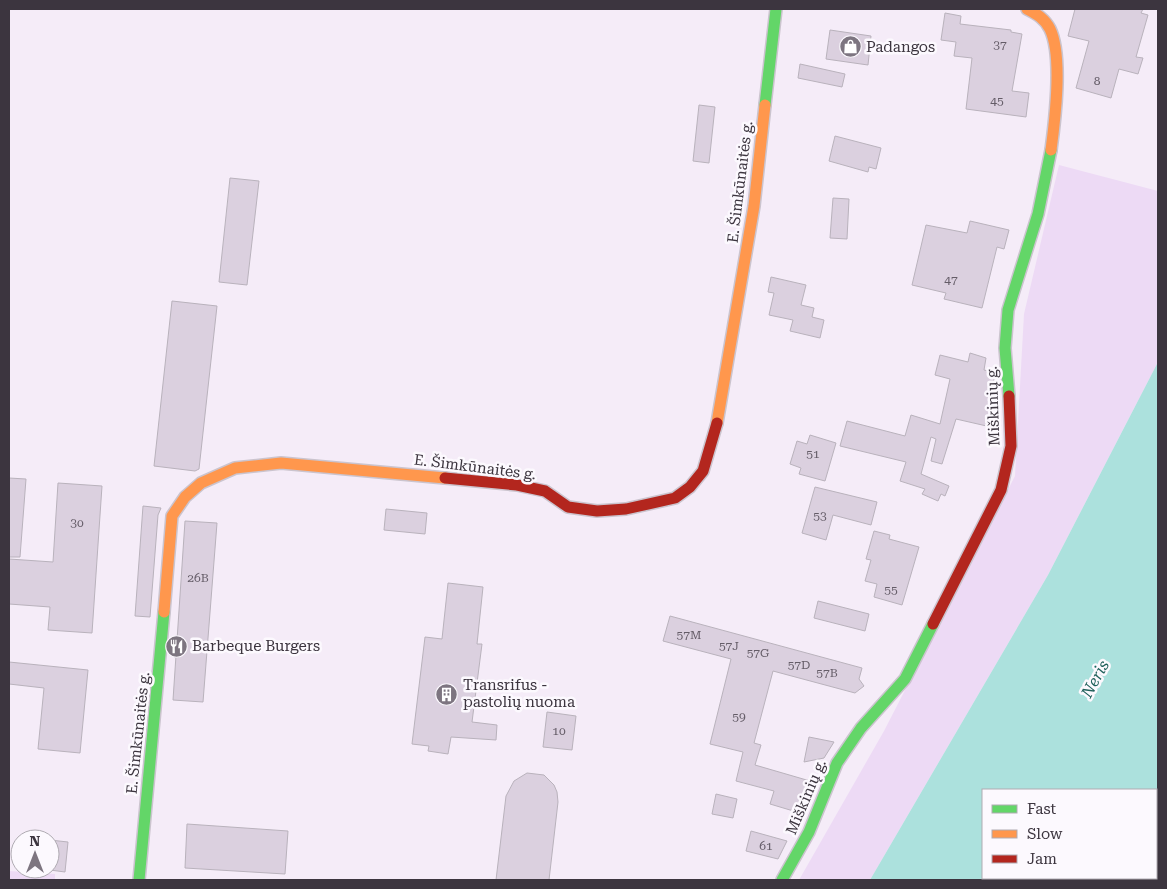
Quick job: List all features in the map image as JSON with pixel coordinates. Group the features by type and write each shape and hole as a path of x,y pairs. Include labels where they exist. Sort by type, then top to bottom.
{"street":[{"name":"E. Šimkūnaitės g.","path":"139,880 172,516 185,497 201,483 235,468 281,463 517,485 545,491 568,507 597,511 626,509 675,498 690,487 703,471 710,453 720,411 754,206 776,9"},
{"name":"Miškinių g.","path":"782,880 809,832 837,763 861,728 905,679 1001,490 1008,464 1012,433 1006,322 1011,296 1033,232 1051,153 1056,105 1056,48 1050,27 1036,12 1027,9"}],"shaded area":[{"path":"1059,165 1158,191 1158,362 1048,575 870,880 799,880 884,731 1015,476 1024,314"},
{"path":"1158,814 1158,880 1124,880 1157,879"},
{"path":"9,871 10,879 55,879 55,880 9,880"}],"water":[{"name":"Neris","path":"1158,362 1157,816 1157,789 982,789 982,879 1124,880 870,880 1048,575"}],"building":[{"path":"1075,9 1143,9 1141,13 1148,15 1136,57 1143,58 1138,74 1119,69 1111,98 1076,88 1089,41 1068,36"},
{"path":"945,13 961,16 960,24 1011,30 1011,32 1022,34 1012,91 1029,93 1026,117 966,109 972,58 954,56 956,42 941,40"},
{"path":"830,30 871,36 868,65 826,59"},
{"path":"800,64 845,74 842,87 798,78"},
{"path":"699,105 715,107 709,163 693,161"},
{"path":"835,136 881,148 876,169 869,167 868,172 829,161"},
{"path":"230,178 259,181 247,285 219,282"},
{"path":"833,198 849,199 847,239 830,238"},
{"path":"970,221 1009,230 1004,249 997,247 982,308 944,299 946,293 912,285 926,225 967,233"},
{"path":"771,277 806,285 801,305 814,308 812,317 824,320 820,338 790,331 793,320 769,315 774,293 768,292"},
{"path":"172,301 217,306 199,469 195,471 154,466"},
{"path":"970,353 986,358 984,370 993,372 994,381 988,406 996,408 991,427 956,419 942,464 931,461 936,439 931,437 921,474 949,486 945,496 941,494 938,501 922,494 925,489 900,481 906,462 840,446 847,421 905,436 911,415 940,424 950,379 935,375 940,355 968,362"},
{"path":"810,435 836,443 825,481 799,474 801,468 790,464 797,441 807,444"},
{"path":"9,478 26,479 20,557 9,557"},
{"path":"58,483 102,486 92,633 48,630 50,607 9,604 9,559 53,562"},
{"path":"815,487 877,502 871,525 833,515 826,540 802,533"},
{"path":"143,506 161,508 158,515 150,617 135,616"},
{"path":"386,509 427,513 425,534 384,530"},
{"path":"185,521 217,523 203,702 173,700"},
{"path":"874,531 890,535 889,539 919,547 902,605 874,597 877,584 865,581 871,560 866,559"},
{"name":"Transrifus - pastolių nuoma","path":"448,583 483,587 477,644 482,644 472,722 497,725 496,740 451,737 448,754 428,751 429,746 412,744 425,637 442,639"},
{"path":"818,601 869,614 865,631 814,618"},
{"path":"670,616 862,668 859,679 864,686 855,693 773,671 754,743 761,745 755,765 810,781 800,813 770,804 774,791 736,781 743,752 710,744 731,659 663,641"},
{"path":"9,662 88,670 80,753 38,749 44,688 9,684"},
{"path":"547,712 576,716 572,750 543,747"},
{"path":"809,737 834,742 824,758 804,762"},
{"path":"527,773 544,775 554,785 557,792 558,802 549,880 496,880 506,796 514,781"},
{"path":"716,794 737,799 733,818 712,814"},
{"path":"187,824 288,831 285,874 185,868"},
{"path":"751,831 787,841 778,859 746,851"},
{"path":"60,841 68,842 65,872 60,871"}],"traffic: fast":[{"path":"765,105 776,9"},
{"path":"1009,396 1005,348 1008,310 1038,214 1051,150"},
{"path":"139,880 164,612"},
{"path":"782,880 809,832 837,763 861,728 905,679 933,624"}],"traffic: slow":[{"path":"1027,9 1046,22 1054,41 1057,88 1051,150"},
{"path":"717,423 754,206 765,105"},
{"path":"164,612 172,516 185,497 201,483 235,468 281,463 445,478"}],"traffic: jam":[{"path":"933,624 1001,490 1011,446 1009,396"},
{"path":"445,478 517,485 545,491 568,507 597,511 626,509 675,498 690,487 703,471 717,423"}],"place":[{"name":"Padangos","path":"850,47"},
{"name":"Barbeque Burgers","path":"176,646"},
{"name":"Transrifus - pastolių nuoma","path":"447,694"}]}
